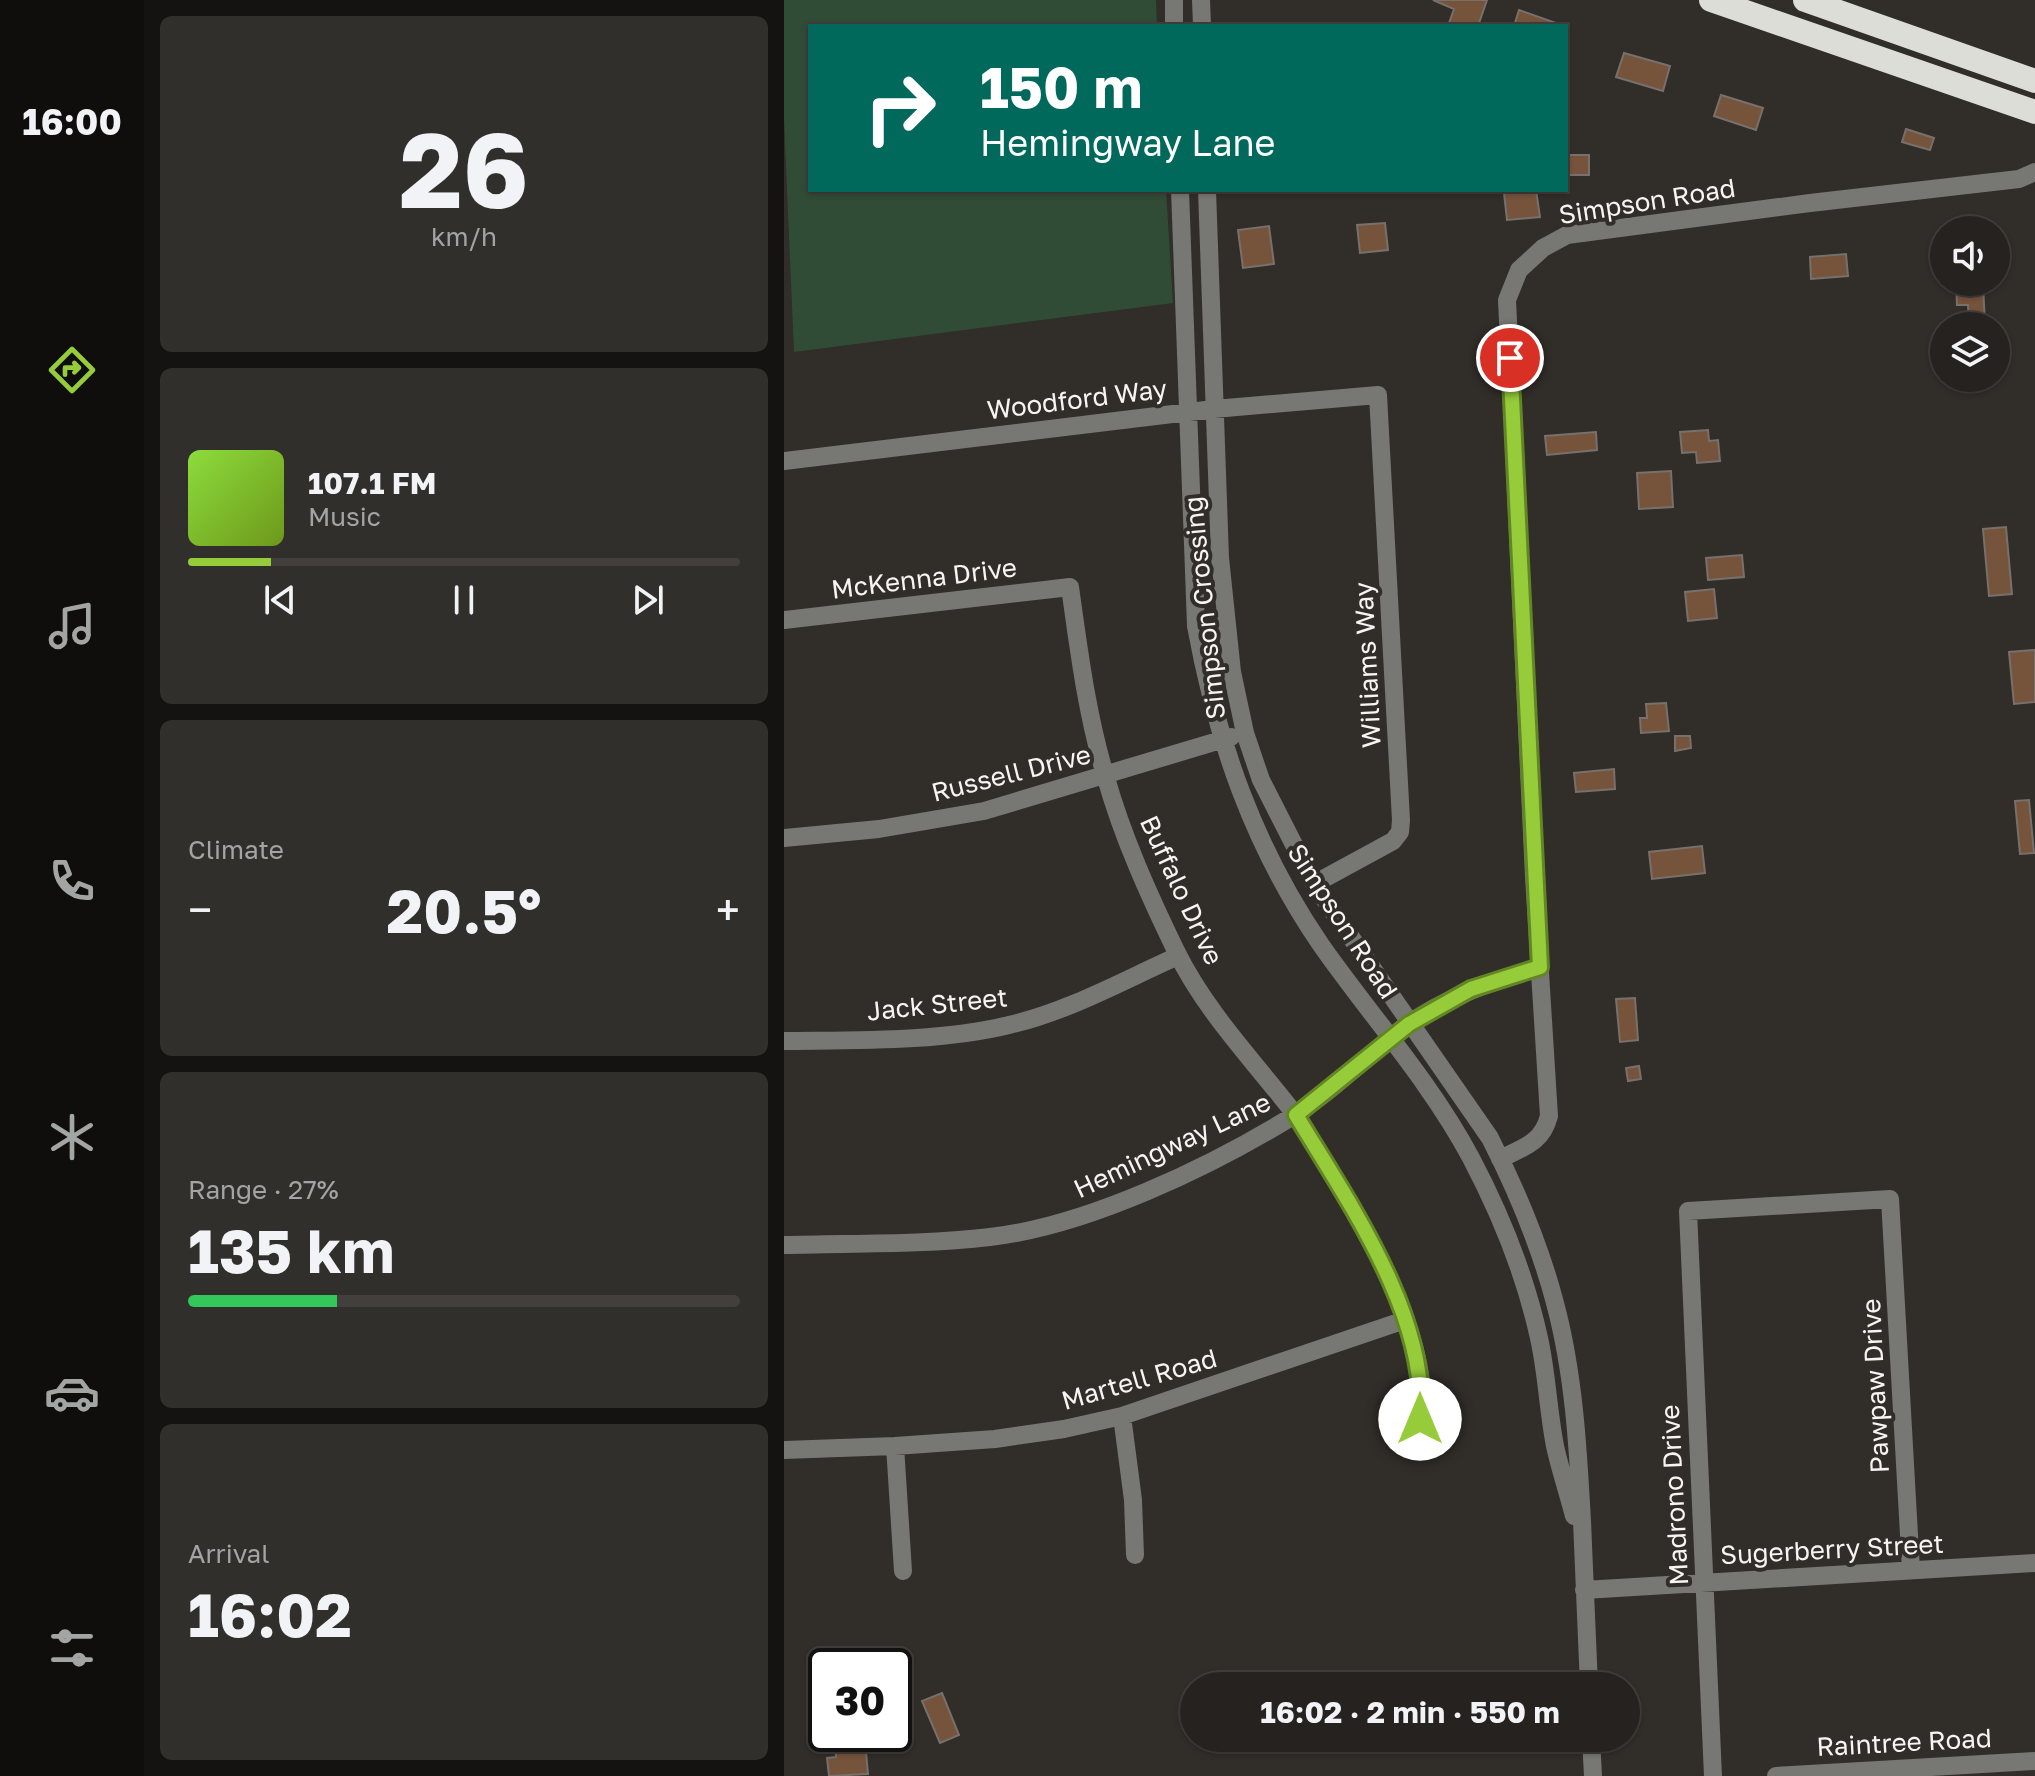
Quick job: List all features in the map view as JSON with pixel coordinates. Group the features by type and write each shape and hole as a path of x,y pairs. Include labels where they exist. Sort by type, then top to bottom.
{"highway":[{"path":"1711,0 2035,112"},
{"path":"1805,0 2035,81"}],"street":[{"path":"1174,0 1174,24"},
{"path":"1201,0 1202,24"},
{"name":"Simpson Road","path":"1500,1159 1538,1140 1549,1116 1507,300 1519,270 1543,248 1567,235 2019,179 2035,172"},
{"name":"Simpson Road","path":"1180,192 1196,626 1221,740 1256,828 1288,893 1319,942 1433,1098 1469,1155 1515,1254 1539,1336 1555,1445 1583,1550"},
{"name":"Simpson Crossing","path":"1207,192 1220,558 1232,672 1245,733 1261,780 1314,884 1409,1024"},
{"name":"Woodford Way","path":"784,461 1187,412 1378,395"},
{"name":"Williams Way","path":"1314,884 1393,841 1400,832 1378,395"},
{"name":"McKenna Drive","path":"784,620 1070,587"},
{"name":"Buffalo Drive","path":"1070,587 1084,682 1105,777 1138,871 1178,956 1233,1042 1296,1115 1378,1257 1412,1335 1422,1392 1420,1419 1409,1444"},
{"name":"Russell Drive","path":"784,838 879,829 984,811 1245,733"},
{"name":"Jack Street","path":"784,1041 954,1034 1010,1025 1065,1006 1178,956"},
{"name":"Hemingway Lane","path":"784,1245 991,1237 1066,1223 1221,1156 1296,1115 1409,1024 1471,989 1540,967"},
{"name":"Simpson Road","path":"1409,1024 1490,1138 1541,1257 1556,1305 1571,1378 1578,1443 1588,1672"},
{"name":"Madrono Drive","path":"1713,1776 1688,1211 1890,1199"},
{"name":"Pawpaw Drive","path":"1890,1199 1911,1570"},
{"name":"Martell Road","path":"784,1450 995,1439 1064,1429 1122,1416 1405,1320"},
{"path":"1122,1416 1133,1500 1135,1555"},
{"path":"895,1446 903,1571"},
{"name":"Sugerberry Street","path":"1584,1590 2035,1563"},
{"path":"1592,1752 1593,1776"},
{"name":"Raintree Road","path":"1776,1776 1991,1770 2035,1761"}],"green space":[{"path":"784,0 1156,0 1157,24 808,24 808,192 1166,192 1173,303 794,352 784,118"}],"building":[{"path":"1433,0 1487,0 1479,24 1449,24 1454,9"},
{"path":"1519,10 1559,24 1515,24"},
{"path":"1624,53 1670,66 1663,91 1616,77"},
{"path":"1721,95 1763,108 1756,130 1714,116"},
{"path":"1906,129 1934,138 1930,150 1902,142"},
{"path":"1568,155 1589,155 1589,175 1568,175"},
{"path":"1536,192 1540,217 1507,220 1504,193"},
{"path":"1385,223 1388,250 1360,253 1357,225"},
{"path":"1269,226 1274,264 1243,268 1238,230"},
{"path":"1846,254 1848,276 1811,279 1810,257"},
{"path":"1957,296 1984,296 1984,312 1968,312 1968,305 1957,305"},
{"path":"1708,430 1709,441 1718,440 1720,461 1697,463 1696,452 1682,453 1680,432"},
{"path":"1596,432 1597,450 1547,455 1545,436"},
{"path":"1671,471 1673,507 1639,509 1637,473"},
{"path":"2006,527 2012,594 1989,596 1983,529"},
{"path":"1742,555 1744,577 1708,580 1706,558"},
{"path":"1714,589 1717,618 1688,621 1685,592"},
{"path":"2035,650 2035,702 2014,704 2009,652"},
{"path":"1666,703 1669,731 1641,733 1640,718 1647,718 1646,704"},
{"path":"1675,736 1690,736 1691,748 1675,751"},
{"path":"1614,769 1615,789 1576,792 1574,773"},
{"path":"2029,800 2034,853 2020,854 2015,801"},
{"path":"1702,846 1705,873 1652,879 1649,852"},
{"path":"1635,998 1638,1040 1620,1042 1616,999"},
{"path":"1639,1066 1641,1079 1628,1081 1626,1068"},
{"path":"942,1693 959,1735 940,1743 922,1701"},
{"path":"836,1752 866,1752 868,1774 829,1776 827,1758 836,1757"}],"route":[{"path":"1420,1419 1422,1392 1412,1335 1378,1257 1296,1115 1409,1024 1471,989 1540,967 1510,358"}]}
